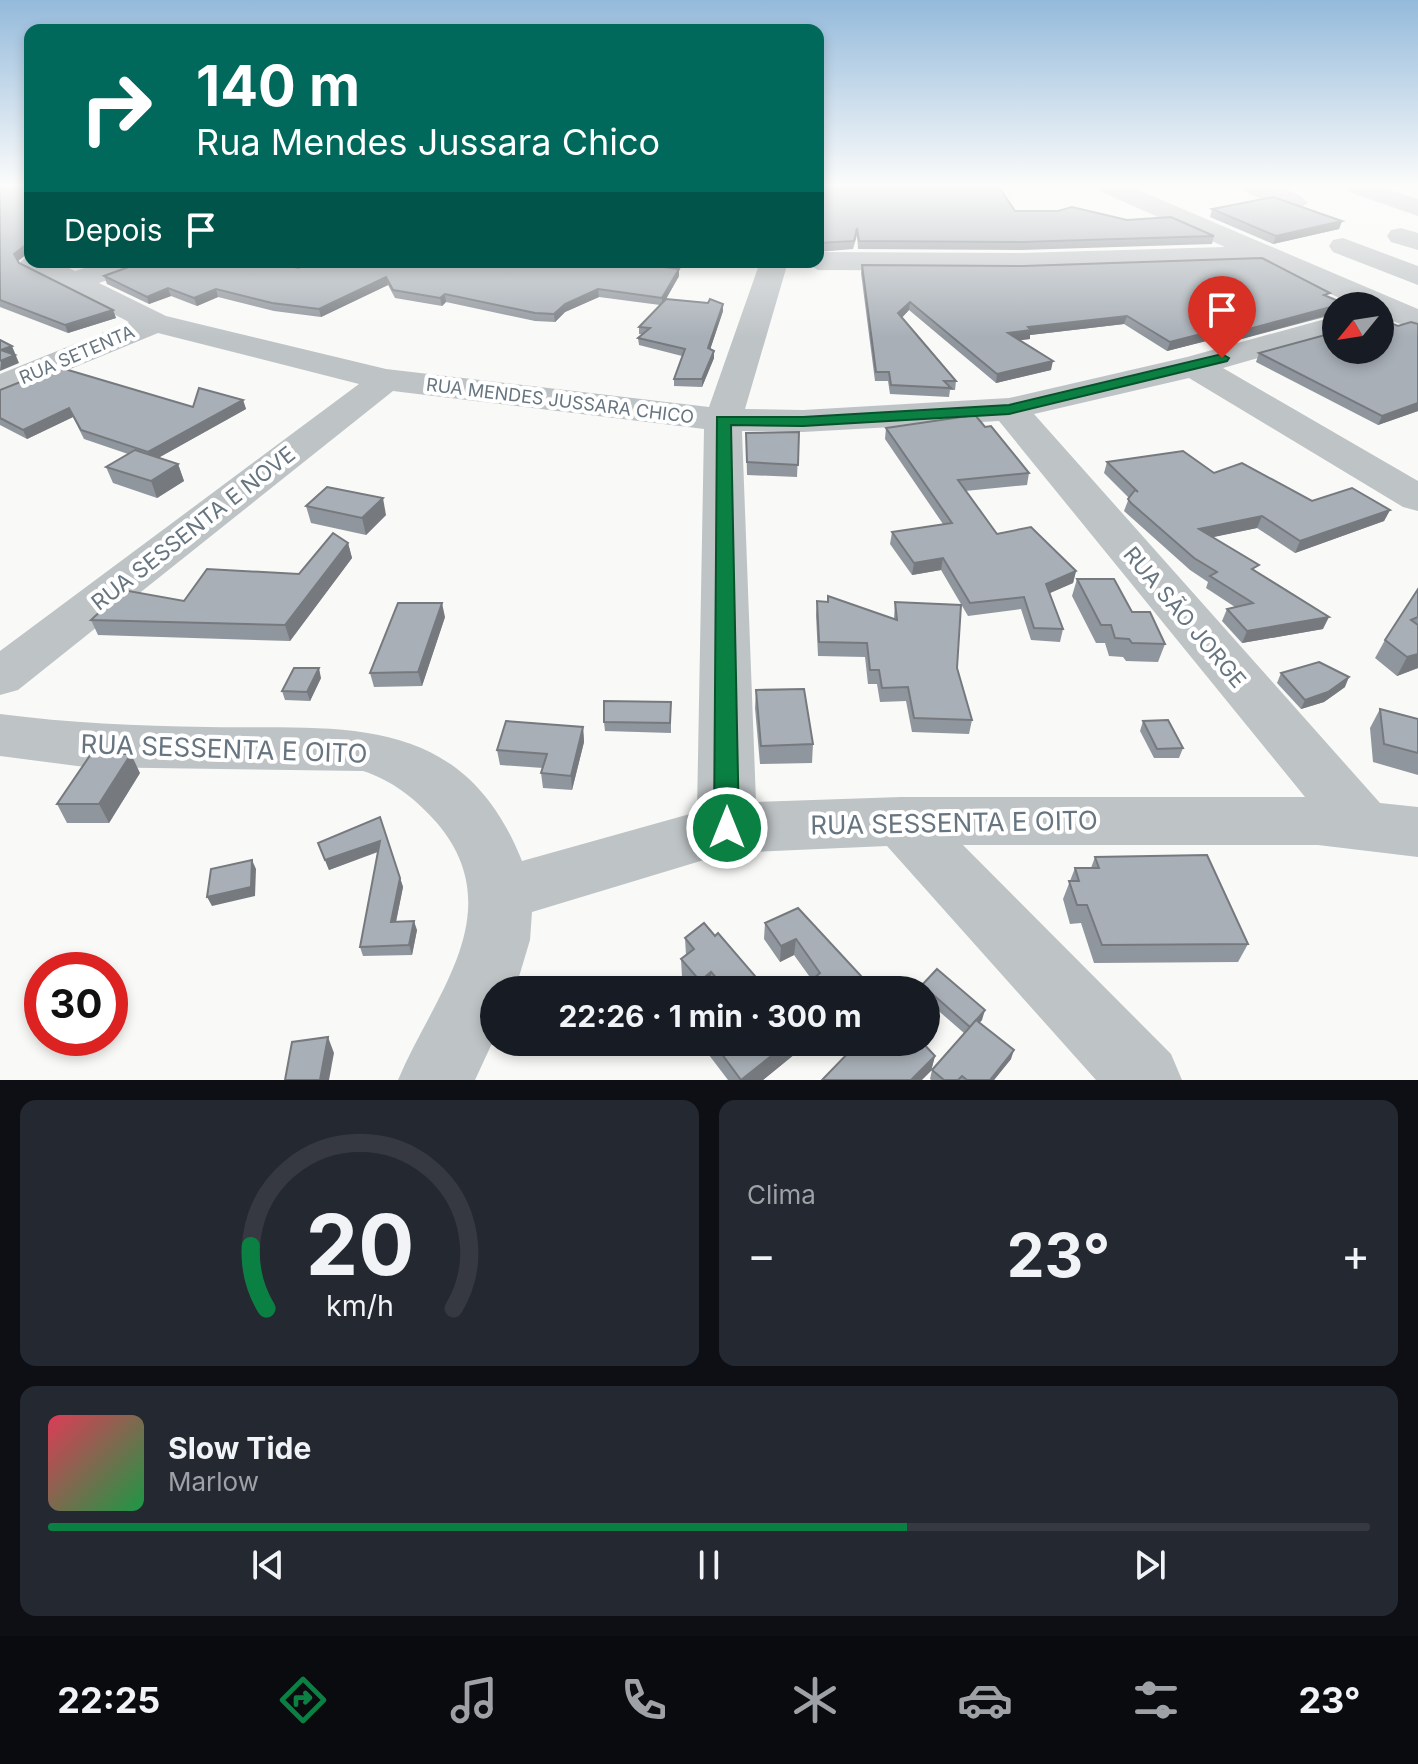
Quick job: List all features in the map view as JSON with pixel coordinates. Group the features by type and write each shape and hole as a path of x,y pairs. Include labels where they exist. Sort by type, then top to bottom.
{"street":[{"path":"1226,237 1402,312"},
{"path":"1343,246 1418,276"},
{"path":"824,261 1021,262 1264,254"},
{"name":"RUA MENDES JUSSARA CHICO","path":"45,268 155,323 386,380 723,420 803,421 1009,409 1194,366 1322,330"},
{"path":"75,281 115,268"},
{"path":"727,828 723,420 772,268"},
{"name":"RUA SETENTA","path":"0,387 155,323"},
{"path":"1194,366 1418,498"},
{"name":"RUA SESSENTA E NOVE","path":"0,677 386,380"},
{"name":"RUA SÃO JORGE","path":"1009,409 1390,828"},
{"name":"RUA SESSENTA E OITO","path":"0,735 85,746 363,750 388,755 436,784 458,805 479,834 499,895 727,828 901,821 1318,821 1390,828"},
{"path":"901,821 1145,1080"},
{"path":"435,1080 475,999 498,938 499,895"}],"building":[{"path":"0,237 24,237 24,246 14,254 24,268 113,310 65,325 0,300"},
{"path":"824,237 855,237 854,241 824,243"},
{"path":"858,237 1169,237 1022,242 859,241"},
{"path":"1262,258 1328,292 1322,292 1322,309 1226,335 1216,330 1170,342 1127,316 1028,327 1031,330 1008,333 1053,361 997,374 910,302 898,313 956,381 944,381 951,388 891,385 889,372 876,372 862,265 1023,266"},
{"path":"126,268 679,269 662,298 598,289 565,304 554,314 535,313 445,294 440,298 393,290 386,277 319,309 272,303 216,289 194,298 168,288 147,297 104,276"},
{"path":"666,299 708,303 710,299 723,304 708,348 714,351 702,379 674,379 685,349 638,338 650,328 639,327"},
{"path":"1394,324 1418,324 1418,403 1382,416 1259,353 1322,336 1322,364 1394,364"},
{"path":"0,340 12,346 1,350 15,355 0,361"},
{"path":"58,367 193,407 199,388 243,400 148,452 81,430 69,408 23,430 0,418 0,390"},
{"path":"975,415 985,427 991,426 1029,473 958,480 997,534 1031,527 1076,571 1046,584 1063,629 1034,628 1024,597 970,603 943,558 914,563 892,532 952,523 886,428"},
{"path":"799,432 798,465 747,462 746,433"},
{"path":"135,450 178,464 151,481 106,467"},
{"path":"1183,451 1214,473 1242,463 1312,501 1352,488 1390,510 1300,541 1262,516 1199,529 1259,565 1252,569 1329,617 1247,631 1227,609 1253,603 1210,576 1217,572 1194,558 1131,503 1128,499 1135,490 1138,492 1107,462"},
{"path":"327,487 383,498 362,518 306,506"},
{"path":"333,533 348,543 285,625 91,620 123,590 184,601 207,569 299,574"},
{"path":"1077,579 1114,579 1132,612 1150,612 1165,644 1132,643 1129,639 1115,638 1111,625 1101,625"},
{"path":"1418,589 1418,617 1411,620 1418,625 1418,654 1407,657 1385,640"},
{"path":"828,596 897,620 895,602 961,605 957,668 972,720 914,718 908,687 882,688 879,670 870,670 867,643 819,642 817,601 828,602"},
{"path":"398,603 442,603 418,672 370,673"},
{"path":"1319,662 1349,677 1328,692 1305,700 1281,673"},
{"path":"294,668 319,668 307,692 282,691"},
{"path":"804,689 813,744 761,746 756,690"},
{"path":"604,701 671,702 670,723 604,722"},
{"path":"1380,709 1418,719 1418,753 1384,744"},
{"path":"1168,720 1183,748 1157,749 1143,721"},
{"path":"506,721 583,727 571,776 541,773 547,754 497,750"},
{"path":"91,754 131,754 99,804 57,804"},
{"path":"380,817 400,878 391,922 414,921 409,945 360,947 380,841 325,860 318,843"},
{"path":"1207,855 1248,944 1102,945 1087,905 1077,905 1069,881 1079,881 1075,868 1099,868 1095,857"},
{"path":"252,860 251,887 207,897 211,869"},
{"path":"798,908 861,976 816,976 820,973 796,939 781,946 765,923"},
{"path":"704,923 715,936 718,933 755,976 715,976 711,972 706,976 696,976 681,959 694,949 685,938"},
{"path":"937,969 985,1010 970,1027 940,1001 940,976 930,976"},
{"path":"976,1020 1014,1050 990,1080 967,1080 962,1076 958,1080 944,1080 932,1070"},
{"path":"328,1037 320,1080 285,1080 292,1042"},
{"path":"723,1056 771,1056 741,1080"},
{"path":"845,1056 935,1056 911,1080 822,1080"}],"route":[{"path":"727,828 723,420 856,419 1009,409 1222,358"}]}
